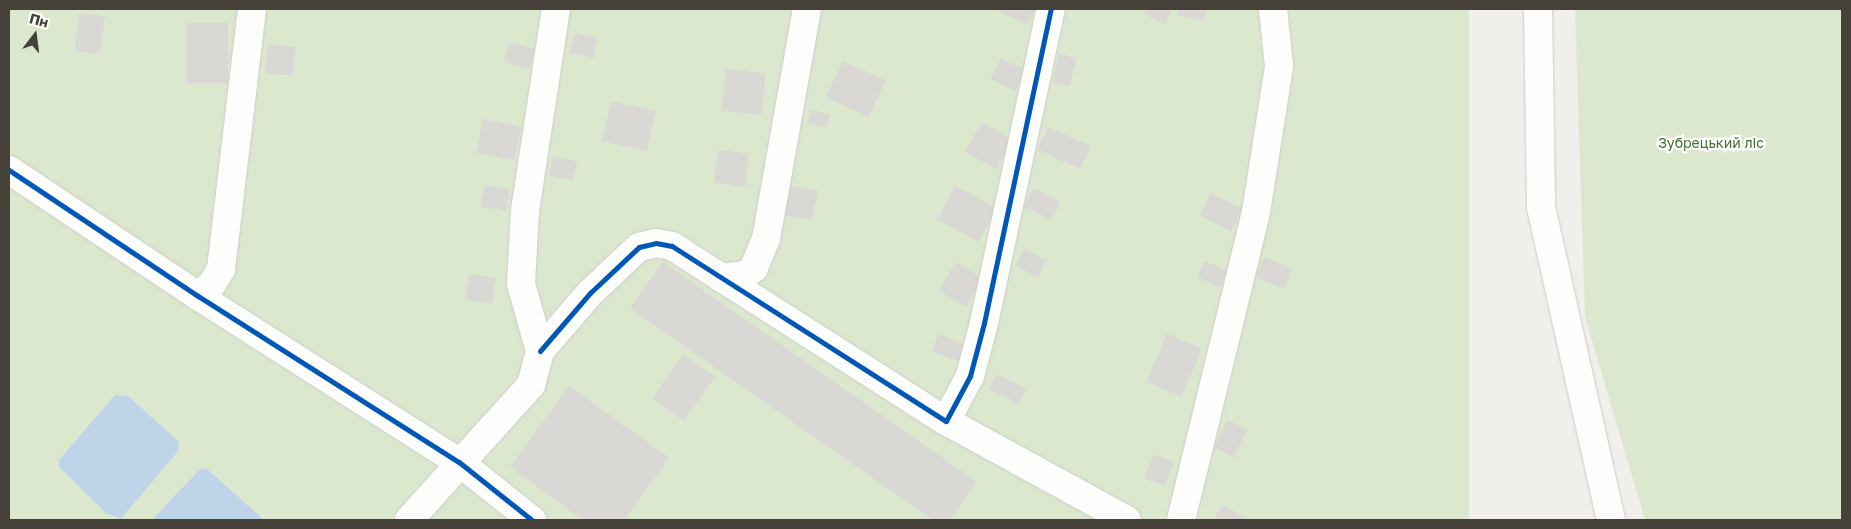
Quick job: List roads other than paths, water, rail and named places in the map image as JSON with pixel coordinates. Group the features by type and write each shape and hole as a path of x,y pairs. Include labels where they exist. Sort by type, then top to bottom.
{"street":[{"path":"198,296 212,284 221,269 252,9"},
{"path":"540,351 521,284 524,220 556,9"},
{"path":"722,278 745,276 766,240 807,9"},
{"path":"946,420 970,376 980,341 1051,9"},
{"path":"1181,520 1256,212 1279,66 1273,9"},
{"path":"1538,9 1540,207 1611,520"},
{"path":"9,170 198,296 459,462 532,520"},
{"path":"410,520 459,462 478,448 531,385 540,351 590,294 639,247 656,243 672,246 946,420 1127,520"}],"water":[{"path":"115,395 128,396 179,442 178,451 121,519 106,513 60,468 59,460"},
{"path":"206,468 263,520 152,520 198,471"}],"park label":[{"name":"Зубрецький ліс","path":"1711,143"}]}
